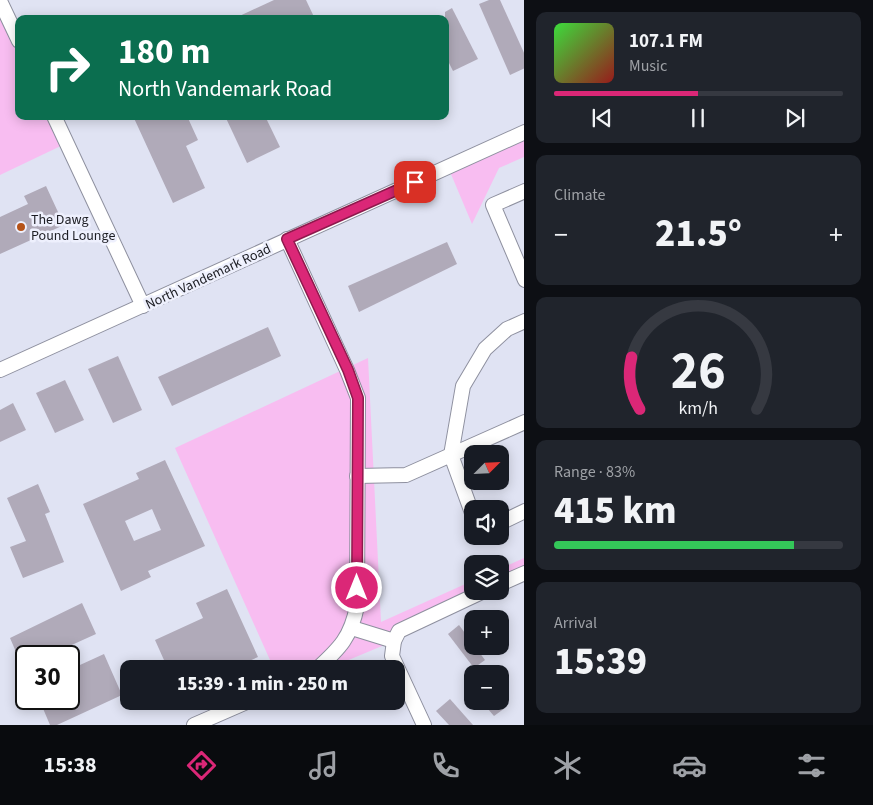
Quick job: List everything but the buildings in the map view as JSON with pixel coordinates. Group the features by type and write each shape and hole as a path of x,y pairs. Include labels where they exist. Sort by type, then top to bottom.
{"street":[{"path":"0,1 15,33"},
{"path":"56,120 143,306"},
{"name":"North Vandemark Road","path":"0,370 524,132"},
{"path":"524,191 493,205 524,280"},
{"path":"287,239 348,370 358,398 356,606 352,628 336,651 326,660"},
{"path":"467,500 450,455 463,386 485,349 507,329 524,321"},
{"path":"357,476 406,475 524,422"},
{"path":"509,518 524,511"},
{"path":"509,580 524,573"},
{"path":"424,725 392,656 394,641 399,631 465,600"},
{"path":"352,628 394,641"},
{"path":"194,725 228,710"}],"shaded area":[{"path":"0,1 15,33 15,120 56,120 67,143 0,175"},
{"path":"524,132 524,157 499,168 472,224 448,167"},
{"path":"368,358 381,622 464,585 464,596 394,641 349,660 270,660 175,448"},
{"path":"524,558 524,568 509,576 509,565"}],"place":[{"name":"The Dawg Pound Lounge","path":"21,227"}],"route":[{"path":"357,588 358,398 348,370 287,239 415,182"}]}
